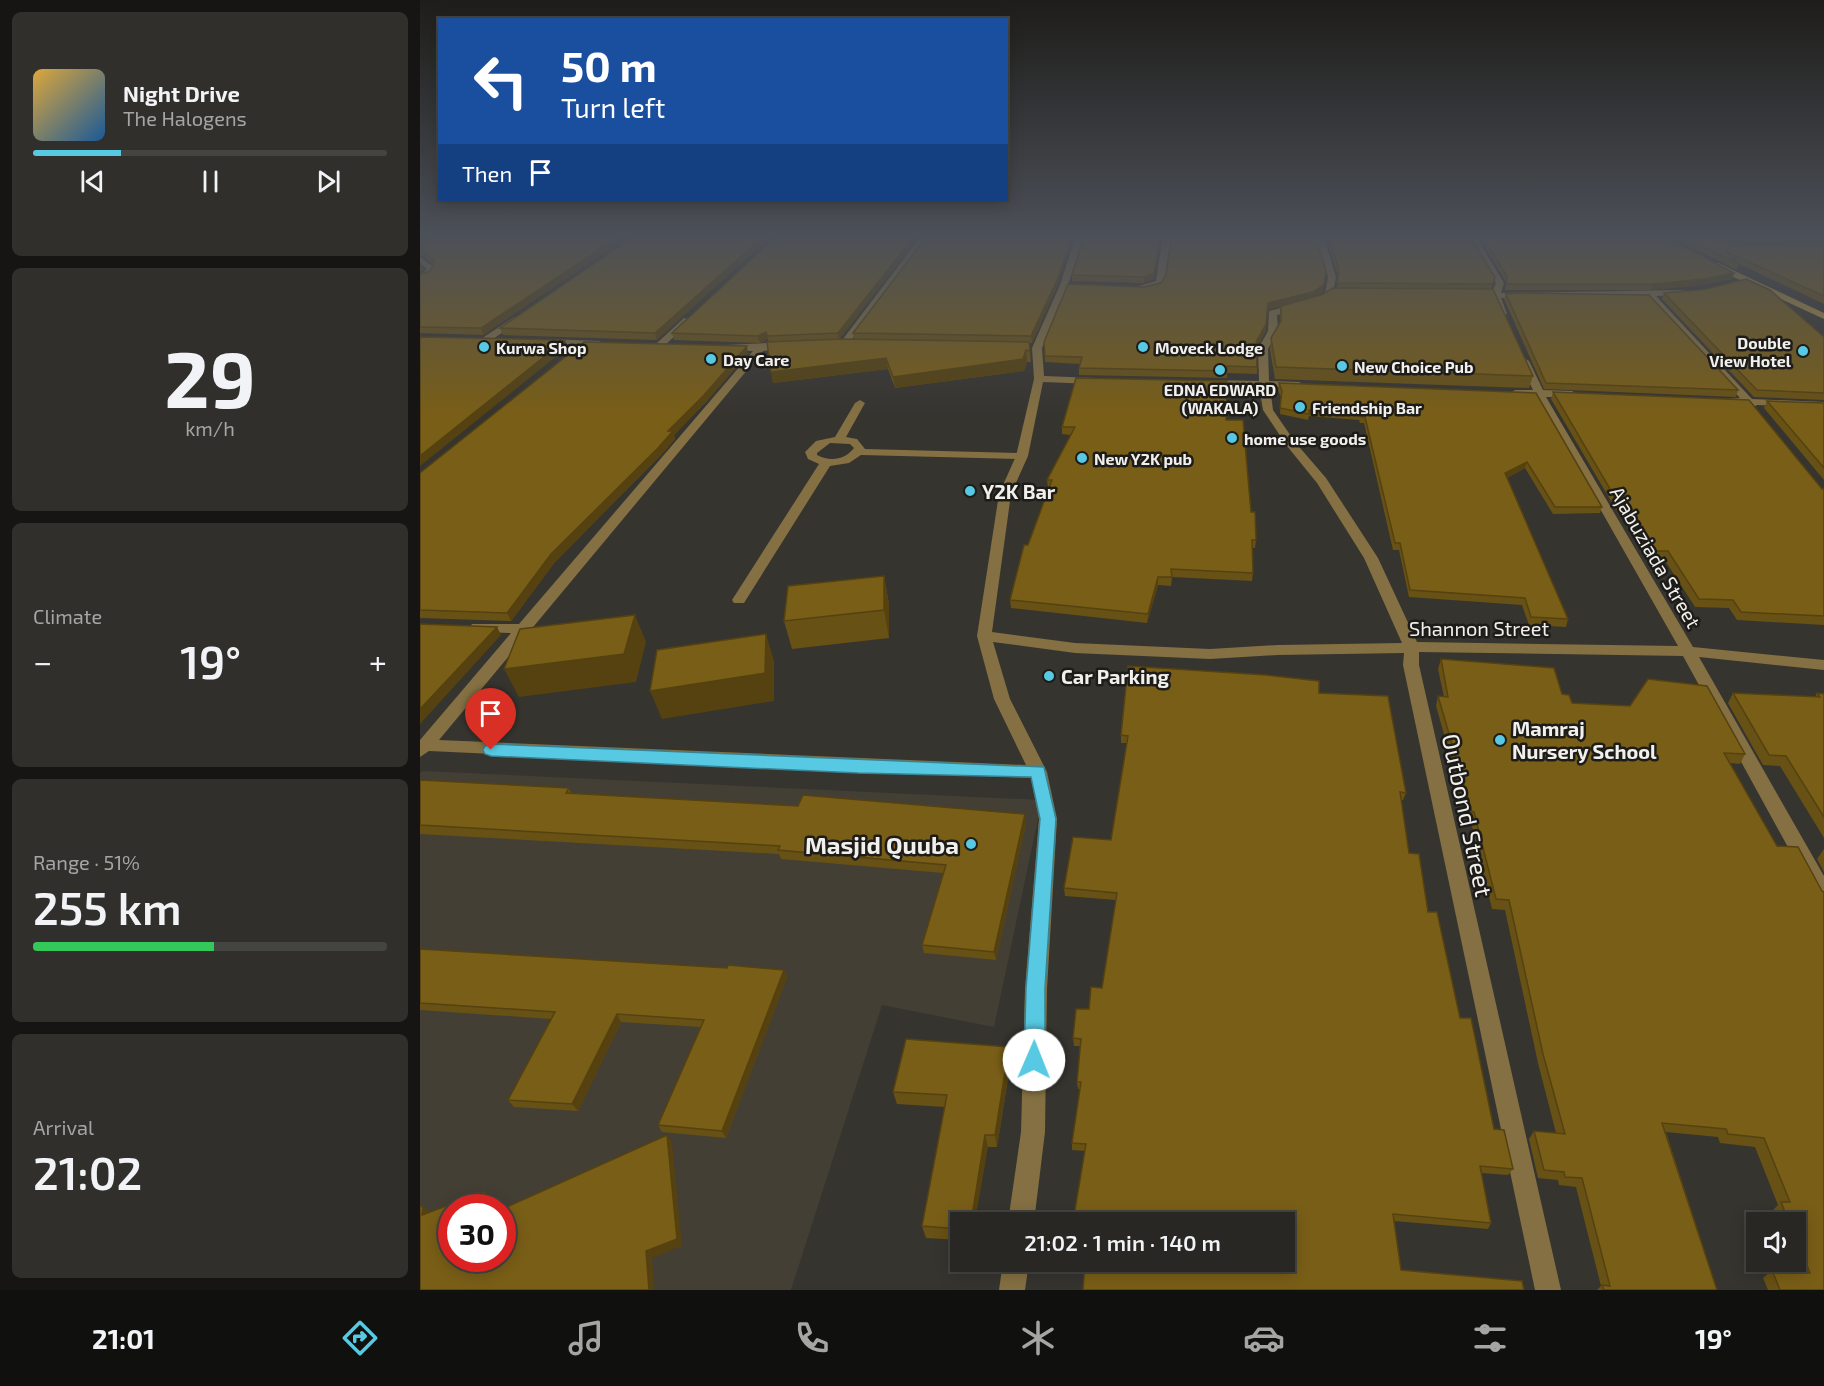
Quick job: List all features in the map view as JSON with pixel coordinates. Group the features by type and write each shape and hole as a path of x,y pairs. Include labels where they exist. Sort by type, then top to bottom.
{"street":[{"path":"854,345 838,345 878,295"},
{"path":"1022,1212 1033,1132 1036,988 1048,819 1038,772 1002,699 984,636 1005,494 1022,456 1039,379 1031,348 1064,295"},
{"name":"Outbond Street","path":"1327,295 1316,302 1272,313 1273,331 1263,348 1264,385 1268,410 1291,444 1322,481 1371,558 1412,648 1414,676 1548,1290"},
{"path":"1498,295 1491,296 1510,332"},
{"path":"1650,295 1757,411"},
{"path":"1778,295 1824,316"},
{"path":"487,339 525,313"},
{"path":"660,345 694,313"},
{"path":"476,339 511,340"},
{"path":"535,342 578,348 604,344"},
{"path":"649,345 671,345"},
{"path":"716,347 760,348 801,345"},
{"path":"422,748 760,348"},
{"name":"Ajabuziada Street","path":"1519,352 1539,393 1688,651 1824,894"},
{"path":"1039,379 1110,381"},
{"path":"1192,383 1306,386"},
{"path":"1506,393 1586,395"},
{"path":"1714,400 1824,405"},
{"path":"839,439 860,403"},
{"path":"859,452 860,448 853,441 839,439 820,443 811,452 817,460 826,463 846,460 859,452 1022,456"},
{"path":"739,600 826,463"},
{"path":"465,627 522,629"},
{"name":"Shannon Street","path":"984,636 1046,645 1210,654 1436,646 1688,651 1824,665"},
{"path":"422,748 858,767 1038,772"},
{"path":"1012,1290 1015,1272"}],"shaded area":[{"path":"423,771 1042,800 994,1027 882,1005 791,1290 420,1290 420,773"}],"building":[{"path":"420,295 530,295 481,328 420,327"},
{"path":"548,295 697,295 655,333 500,328"},
{"path":"713,295 868,295 838,333 767,336 766,332 758,336 672,333"},
{"path":"882,295 1050,295 1031,336 853,333"},
{"path":"1063,295 1300,295 1268,303 1266,324 1256,342 1257,367 1227,366 1227,371 1079,368 1082,357 1045,356 1044,342"},
{"path":"1320,295 1496,295 1533,376 1276,367 1271,338 1281,321 1281,306"},
{"path":"1507,295 1649,295 1738,390 1546,383"},
{"path":"1666,295 1776,295 1824,337 1824,393 1757,390"},
{"path":"420,337 565,340 420,456"},
{"path":"841,339 1029,342 1030,351 1026,350 1023,359 893,377 886,358 771,372 767,342"},
{"path":"584,342 747,346 704,395 668,431 673,431 658,448 551,554 507,613 420,610 420,473"},
{"path":"1076,378 1227,381 1226,420 1243,420 1251,512 1255,512 1256,540 1252,540 1253,573 1171,569 1172,577 1158,577 1148,614 1010,600 1024,545 1028,545 1052,480 1047,480 1075,427 1062,427"},
{"path":"1279,383 1536,393 1602,507 1555,507 1527,462 1505,473 1568,619 1531,617 1525,598 1410,590 1400,543 1395,543 1365,417 1361,417 1360,414 1309,410 1309,414 1280,408 1282,391"},
{"path":"1553,392 1749,400 1824,489 1824,616 1741,612 1733,600 1699,599 1668,551 1653,551 1629,506 1620,506"},
{"path":"1767,401 1824,403 1824,468"},
{"path":"884,576 884,610 784,621 788,586"},
{"path":"635,615 624,654 504,669 520,629"},
{"path":"420,624 497,627 420,709"},
{"path":"766,634 765,673 650,691 657,650"},
{"path":"1441,659 1554,668 1562,694 1569,695 1572,703 1630,706 1648,679 1707,686 1745,754 1724,753 1777,846 1798,847 1824,892 1824,1290 1780,1290 1773,1272 1810,1273 1806,1263 1806,1212 1785,1212 1781,1202 1790,1202 1764,1138 1728,1134 1726,1129 1662,1123 1717,1290 1604,1290 1602,1285 1610,1286 1582,1178 1565,1177 1564,1172 1544,1170 1534,1131 1565,1134 1543,1054 1509,900 1496,899 1474,812 1472,812 1438,696 1448,697"},
{"path":"1128,666 1266,675 1319,681 1319,693 1388,696 1406,793 1400,792 1409,853 1419,854 1428,912 1437,912 1460,1018 1471,1018 1494,1129 1504,1130 1513,1169 1480,1166 1491,1223 1393,1214 1401,1270 1522,1281 1524,1290 1083,1290 1084,1272 1295,1272 1295,1212 1075,1212 1086,1144 1072,1143 1081,1082 1077,1082 1081,1039 1073,1038 1076,1009 1089,1009 1091,987 1102,988 1117,893 1064,888 1073,837 1111,840 1128,736 1121,735"},
{"path":"1733,693 1820,697 1817,693 1824,694 1824,817 1786,756 1769,755"},
{"path":"420,780 569,788 566,793 798,806 803,795 1025,814 994,952 922,945 946,865 778,850 780,846 420,825"},
{"path":"420,949 784,970 722,1131 658,1125 704,1020 617,1014 572,1104 508,1100 555,1012 420,1003"},
{"path":"906,1039 1009,1047 995,1135 985,1135 973,1212 950,1212 950,1228 922,1226 947,1095 893,1092"},
{"path":"667,1135 677,1239 646,1251 649,1290 420,1290 420,1207 423,1206 422,1215 438,1209 438,1272 516,1272 516,1203"}],"place":[{"name":"Kurwa Shop","path":"484,347"},
{"name":"Moveck Lodge","path":"1143,347"},
{"name":"Double View Hotel","path":"1803,351"},
{"name":"Day Care","path":"711,359"},
{"name":"New Choice Pub","path":"1342,366"},
{"name":"EDNA EDWARD (WAKALA)","path":"1220,370"},
{"name":"Friendship Bar","path":"1300,407"},
{"name":"home use goods","path":"1232,438"},
{"name":"New Y2K pub","path":"1082,458"},
{"name":"Y2K Bar","path":"970,491"},
{"name":"Car Parking","path":"1049,676"},
{"name":"Mamraj Nursery School","path":"1500,740"},
{"name":"Masjid Quuba","path":"971,844"}],"route":[{"path":"491,750 858,767 1038,772 1048,819 1036,988 1034,1060"}]}
